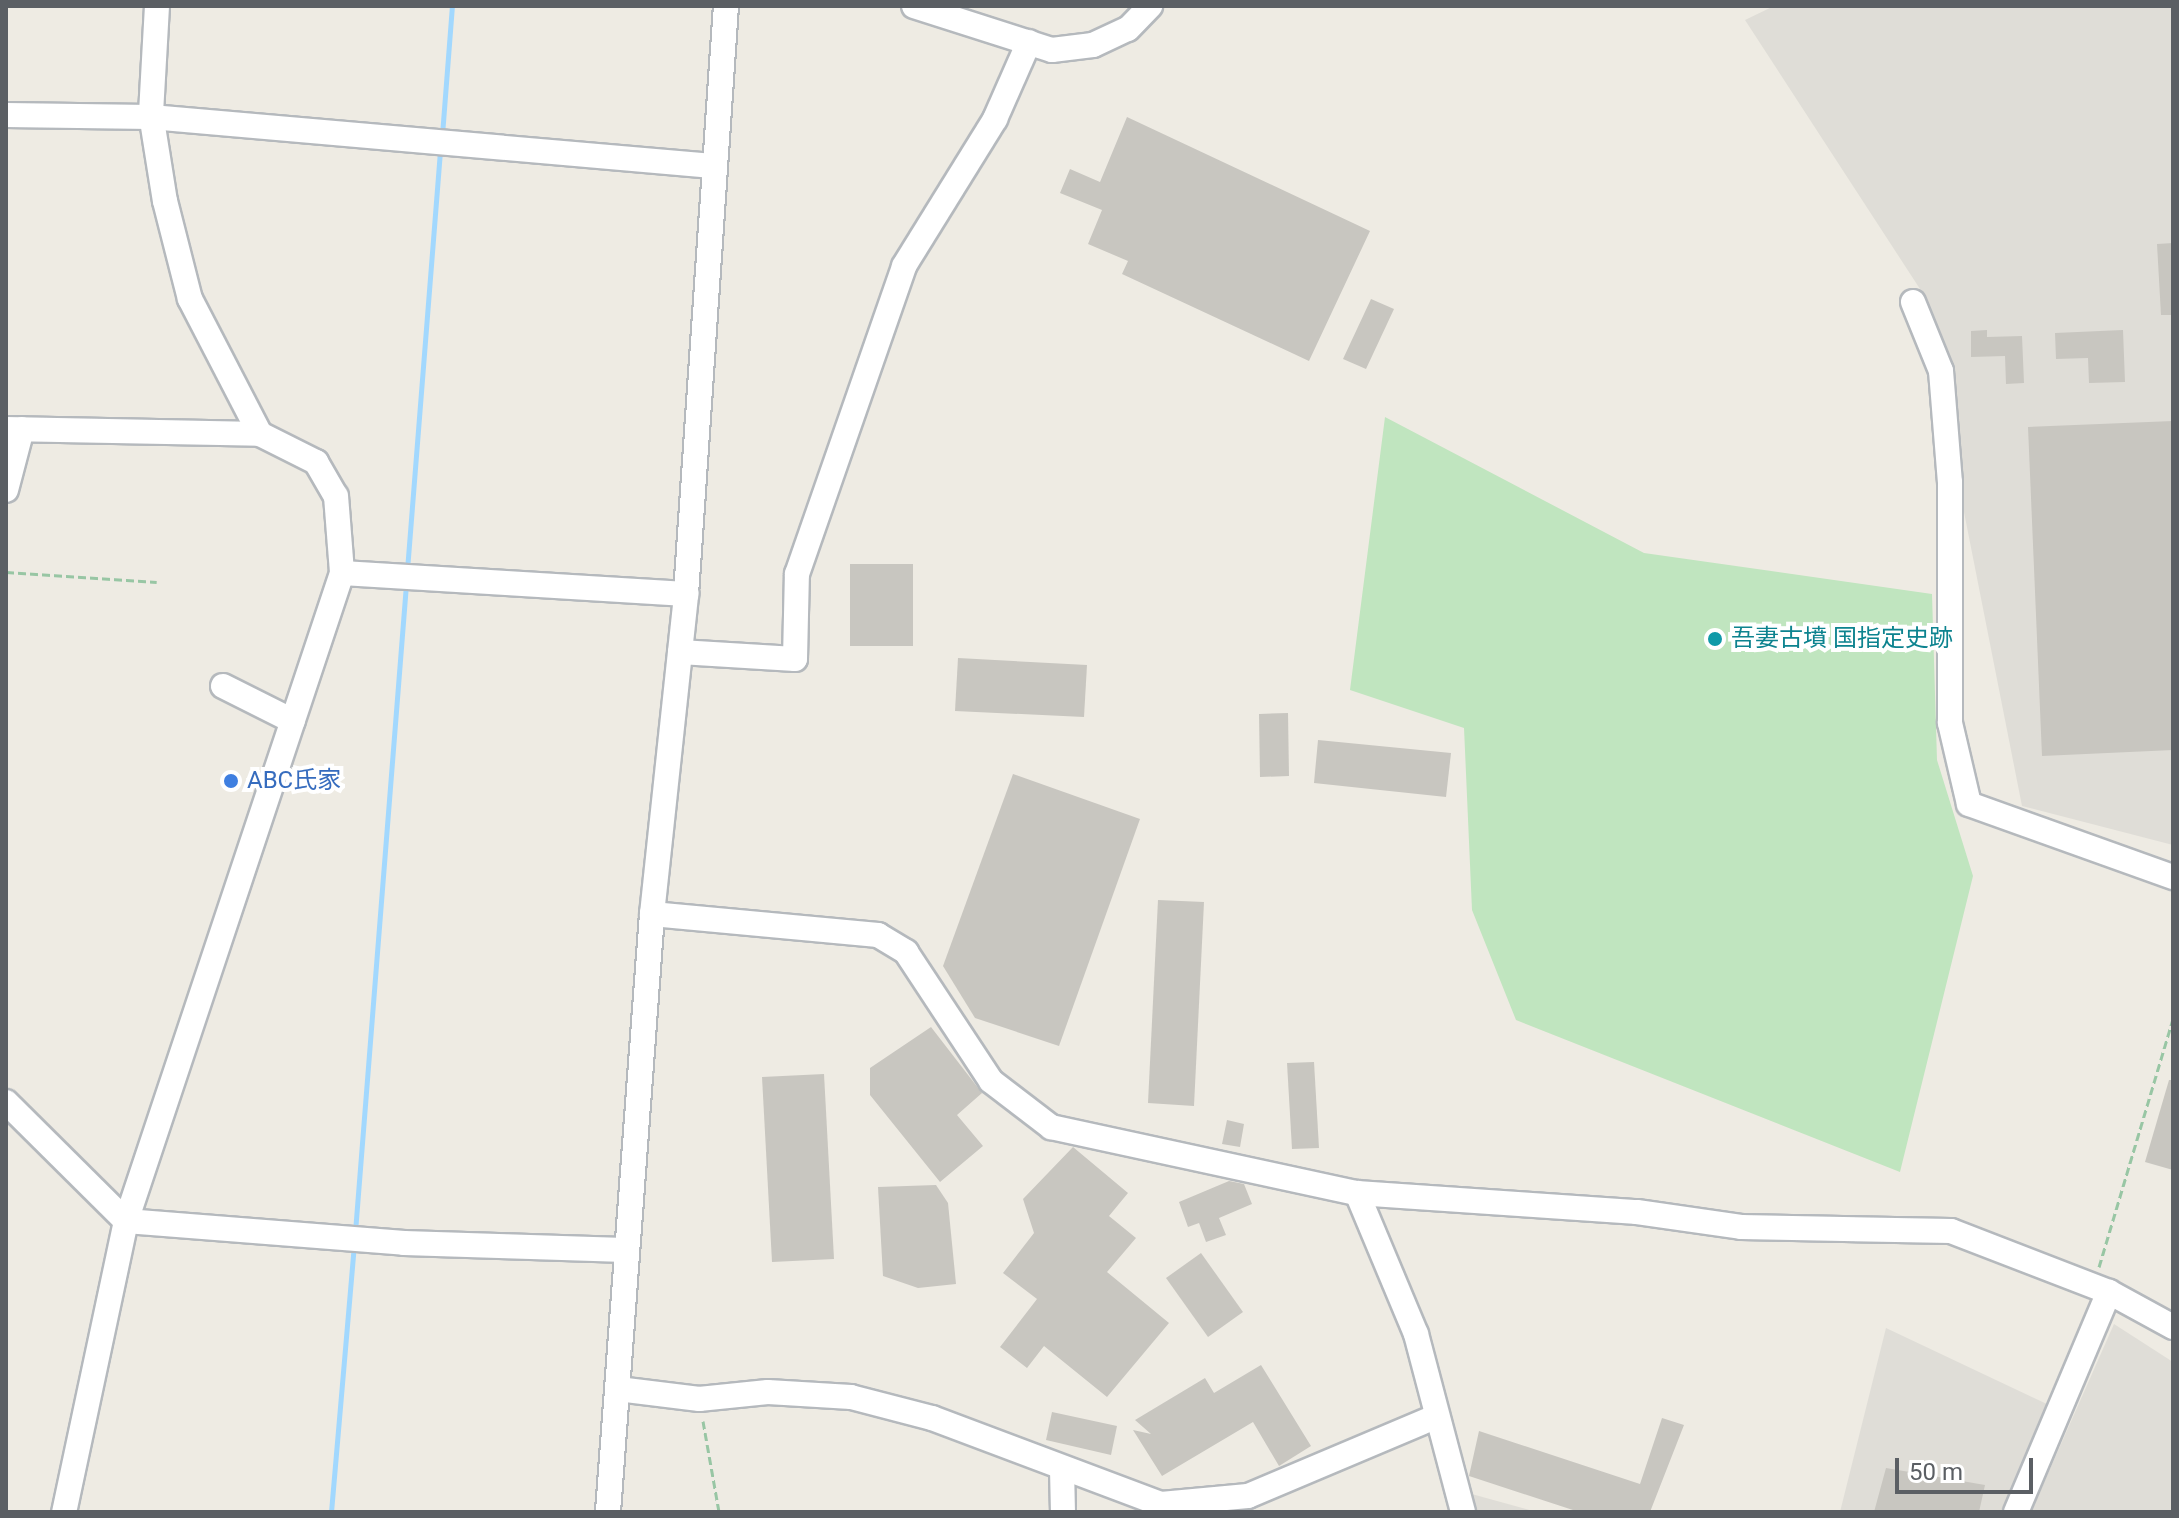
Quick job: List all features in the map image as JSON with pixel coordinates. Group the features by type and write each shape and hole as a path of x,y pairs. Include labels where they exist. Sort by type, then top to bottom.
{"street":[{"path":"157,6 151,117 190,299 260,434"},
{"path":"608,1512 652,914 686,594 726,6"},
{"path":"914,6 1052,50 1093,45 1128,29 1150,6"},
{"path":"680,652 795,659 797,574 904,266 995,119 1029,42"},
{"path":"6,115 151,117 713,166"},
{"path":"1913,302 1941,371 1950,482 1950,723 1969,804 2173,877"},
{"path":"6,490 14,429 260,434 316,462 336,496 342,573 126,1221 64,1512"},
{"path":"342,573 686,594"},
{"path":"223,686 293,721"},
{"path":"652,914 878,935 906,952 991,1081 1051,1127 1357,1193 1637,1212 1741,1227 1951,1231 2101,1289 2173,1327"},
{"path":"6,1102 126,1221 404,1243 626,1250"},
{"path":"1357,1193 1416,1334 1463,1512"},
{"path":"2016,1512 2101,1289"},
{"path":"618,1389 699,1399 768,1392 851,1397 932,1418 1161,1504 1248,1496 1437,1416"},
{"path":"1062,1469 1063,1512"}],"path":[{"path":"6,572 157,582"},
{"path":"2101,1289 2173,1018"},
{"path":"699,1399 719,1512"}],"shaded area":[{"path":"1774,6 2173,6 2173,845 2022,806 1920,289 1745,20"},
{"path":"2114,1324 2173,1362 2173,1512 2031,1512"},
{"path":"1886,1328 2049,1405 2002,1512 1840,1512"},
{"path":"1468,1493 1537,1512 1473,1512"}],"green space":[{"path":"1385,417 1644,553 1932,594 1937,760 1973,876 1900,1172 1516,1020 1472,910 1464,728 1350,690"}],"building":[{"path":"1127,117 1370,231 1309,361 1122,274 1128,261 1088,244 1102,210 1060,193 1070,169 1100,182"},
{"path":"2173,243 2173,315 2161,315 2157,244"},
{"path":"1371,299 1394,309 1366,369 1343,359"},
{"path":"1987,330 1987,337 2022,336 2024,383 2006,384 2005,356 1971,357 1971,331"},
{"path":"2123,330 2125,382 2089,383 2088,358 2056,359 2055,333"},
{"path":"2173,421 2173,750 2042,756 2028,427"},
{"path":"850,564 913,564 913,646 850,646"},
{"path":"958,658 1087,665 1084,717 955,711"},
{"path":"1288,713 1289,776 1260,777 1259,714"},
{"path":"1318,740 1451,753 1446,797 1314,783"},
{"path":"1013,774 1140,819 1059,1046 975,1018 943,966"},
{"path":"1158,900 1204,902 1194,1106 1148,1103"},
{"path":"931,1027 982,1093 957,1115 983,1146 940,1182 870,1095 870,1068"},
{"path":"1314,1062 1319,1148 1292,1149 1287,1063"},
{"path":"824,1074 834,1259 772,1262 762,1077"},
{"path":"2169,1080 2173,1080 2173,1170 2145,1162"},
{"path":"1227,1120 1244,1124 1240,1147 1222,1144"},
{"path":"1073,1147 1128,1193 1109,1216 1136,1238 1107,1272 1169,1323 1107,1397 1044,1346 1027,1368 1000,1347 1037,1299 1003,1273 1034,1233 1023,1199"},
{"path":"1229,1181 1244,1184 1252,1204 1219,1218 1226,1235 1206,1242 1199,1223 1188,1227 1179,1202"},
{"path":"936,1185 948,1203 956,1284 918,1288 883,1276 878,1187"},
{"path":"1201,1253 1243,1312 1208,1337 1166,1278"},
{"path":"1261,1365 1311,1446 1279,1466 1253,1422 1162,1476 1133,1430 1151,1434 1135,1420 1205,1378 1214,1393"},
{"path":"1052,1412 1117,1426 1111,1455 1046,1440"},
{"path":"1662,1418 1684,1425 1650,1512 1579,1512 1469,1476 1479,1431 1640,1484"},
{"path":"1886,1468 1985,1485 1979,1512 1874,1512"}],"waterway":[{"path":"442,135 452,6"},
{"path":"407,570 440,149"},
{"path":"355,1232 406,584"},
{"path":"331,1512 354,1246"}],"place":[{"name":"吾妻古墳 国指定史跡","path":"1715,639"},
{"name":"ABC氏家","path":"231,781"}]}
